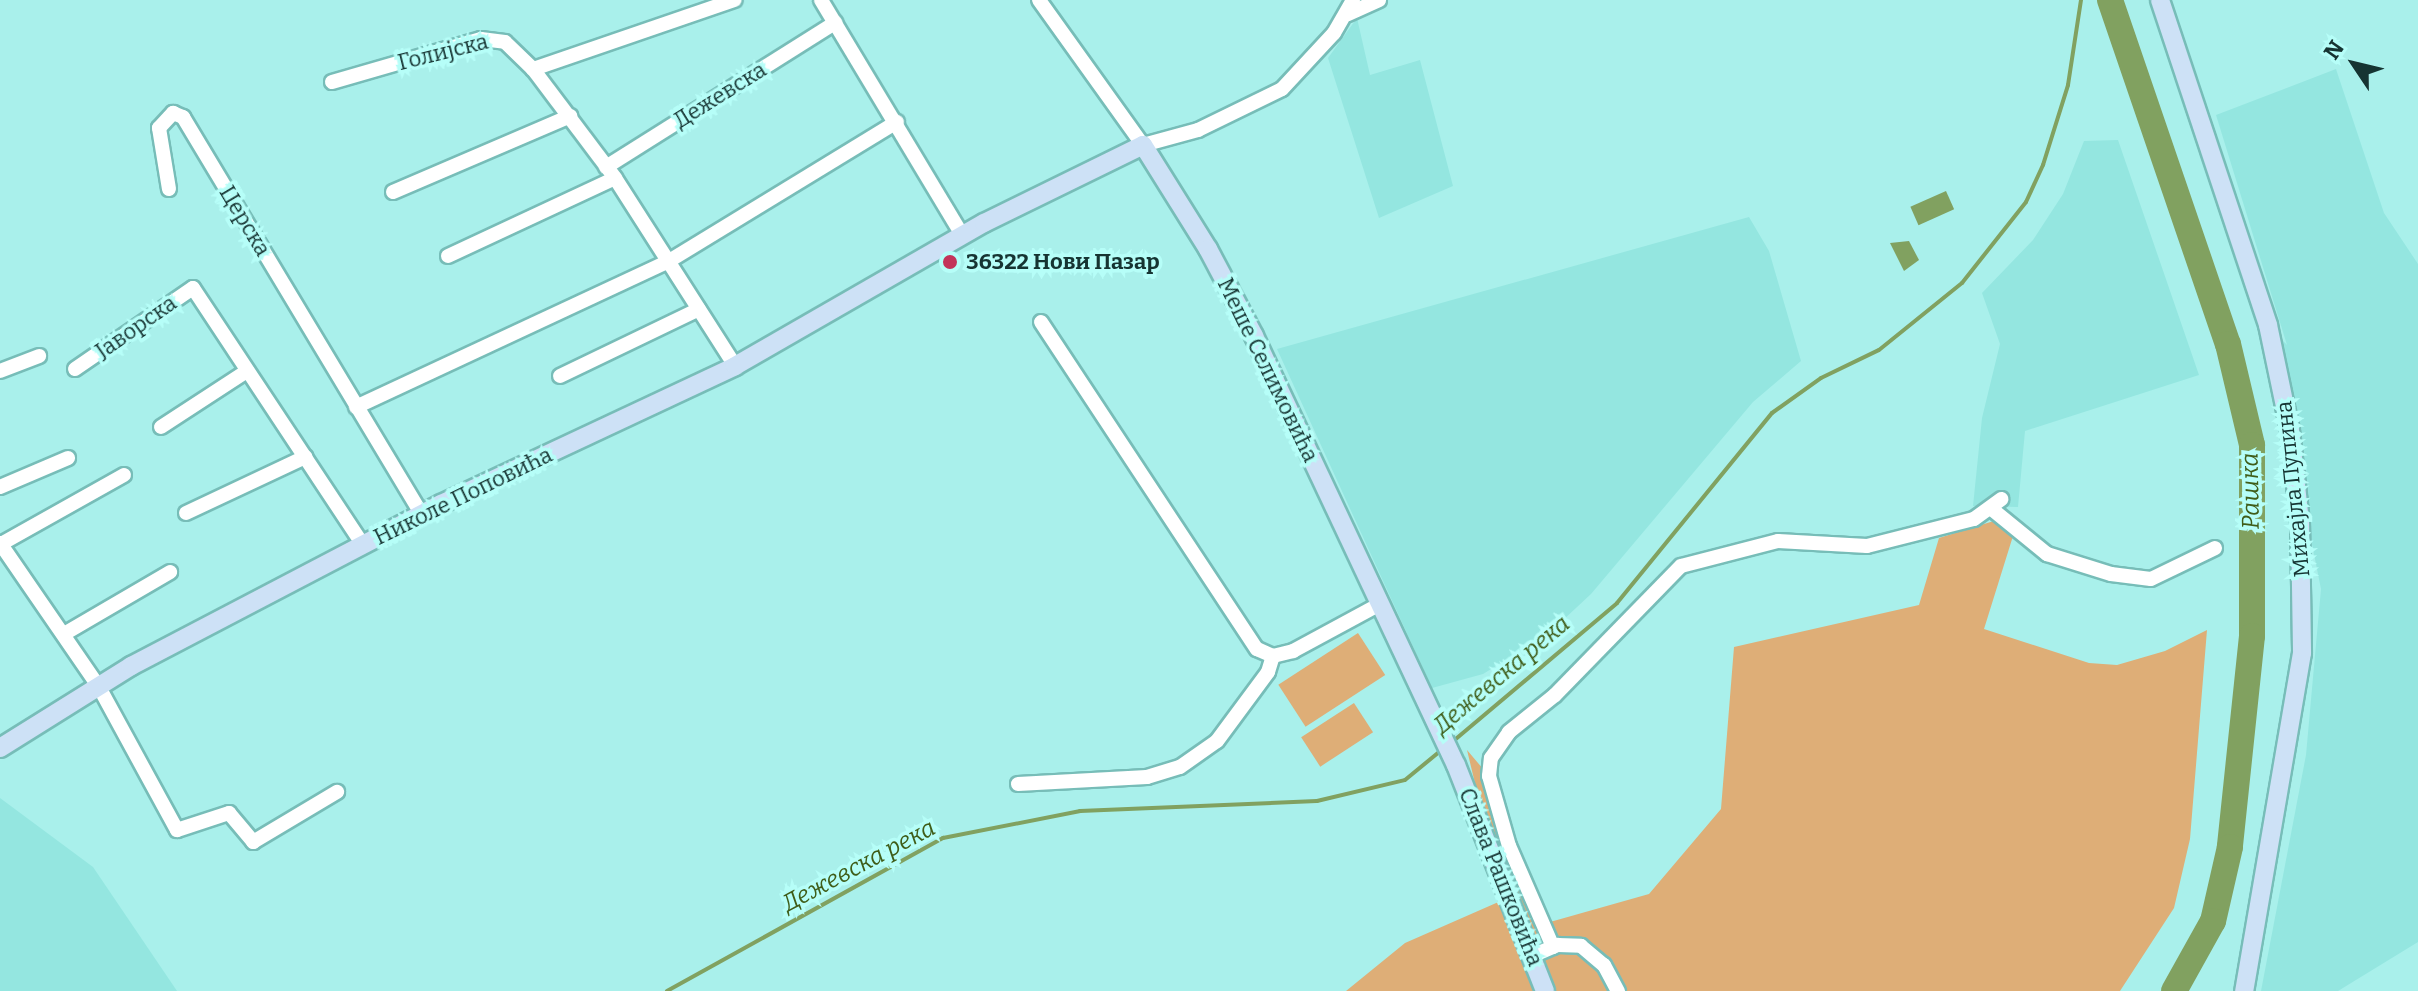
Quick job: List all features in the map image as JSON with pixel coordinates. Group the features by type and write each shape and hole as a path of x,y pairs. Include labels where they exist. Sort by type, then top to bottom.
{"main road":[{"name":"Михајла Пупина","path":"2160,0 2268,325 2290,430 2300,522 2302,653 2244,991"},
{"name":"Николе Поповића","path":"0,748 99,687 363,545 735,366 962,235 1143,145"},
{"name":"Меше Селимовића","path":"1143,145 1208,249 1254,336 1428,705"},
{"name":"Слава Рашковића","path":"1428,705 1534,955 1545,991"}],"street":[{"path":"533,69 734,0"},
{"path":"821,0 897,122 962,235"},
{"name":"Меше Селимовића","path":"1039,0 1143,145"},
{"path":"1143,145 1198,130 1282,89 1351,7 1379,0"},
{"name":"Дежевска","path":"610,172 835,23"},
{"name":"Голијска","path":"332,82 494,37 533,69 570,116 669,261 735,366"},
{"name":"Церска","path":"169,189 159,128 173,113 183,117 422,514"},
{"path":"393,192 570,116"},
{"path":"356,407 669,261 897,122"},
{"path":"448,256 610,172"},
{"name":"Јаворска","path":"75,369 193,288 363,545"},
{"path":"560,376 699,309"},
{"path":"1041,322 1257,649 1273,656"},
{"path":"0,371 39,356"},
{"path":"161,427 247,371"},
{"path":"186,513 305,457"},
{"path":"0,487 68,458"},
{"path":"124,475 0,543 99,687 177,830 229,813 253,842 337,792"},
{"name":"Слава Рашковића","path":"1618,991 1604,965 1587,950 1574,944 1553,947 1509,846 1489,776 1491,758 1509,732 1555,695 1681,566 1778,541 1867,546 1998,504 2047,554 2111,574 2151,579 2215,548"},
{"path":"64,634 170,572"},
{"path":"1018,784 1147,777 1180,767 1217,741 1268,672 1273,656 1380,604"},
{"path":"1534,955 1553,947"}],"shaded area":[{"path":"1357,18 1370,75 1420,60 1453,186 1379,218 1328,58"},
{"path":"2336,69 2384,213 2418,264 2418,942 2338,991 2261,991 2306,755 2321,589 2268,325 2287,345 2216,115"},
{"path":"2118,140 2199,375 2025,431 2018,507 1973,506 1982,418 2000,344 1982,293 2033,240 2063,194 2084,141"},
{"path":"1946,191 1954,209 1919,225 1910,207"},
{"path":"1749,217 1769,251 1801,361 1753,402 1591,594 1547,635 1483,674 1432,688 1277,349"},
{"path":"1909,241 1919,260 1904,271 1890,243"},
{"path":"1997,520 2013,536 1984,629 2089,663 2117,665 2165,651 2207,630 2190,839 2174,908 2120,991 1346,991 1405,943 1503,900 1467,750 1489,776 1543,924 1649,894 1721,809 1734,647 1919,605 1939,538"},
{"path":"1358,633 1385,675 1306,727 1278,685"},
{"path":"1354,703 1373,732 1320,767 1301,737"},
{"path":"0,798 93,867 177,991 0,991"}],"waterway":[{"name":"Дежевска река","path":"1451,743 1617,603 1772,413 1821,378 1879,350 1962,283 2026,202 2043,165 2068,85 2081,0"},
{"name":"Рашка","path":"2110,0 2228,344 2252,445 2252,636 2230,847 2213,921 2174,991"},
{"name":"Дежевска река","path":"667,991 943,838 1080,811 1317,801 1405,780 1444,748"}],"place":[{"name":"36322 Нови Пазар","path":"950,262"}]}
